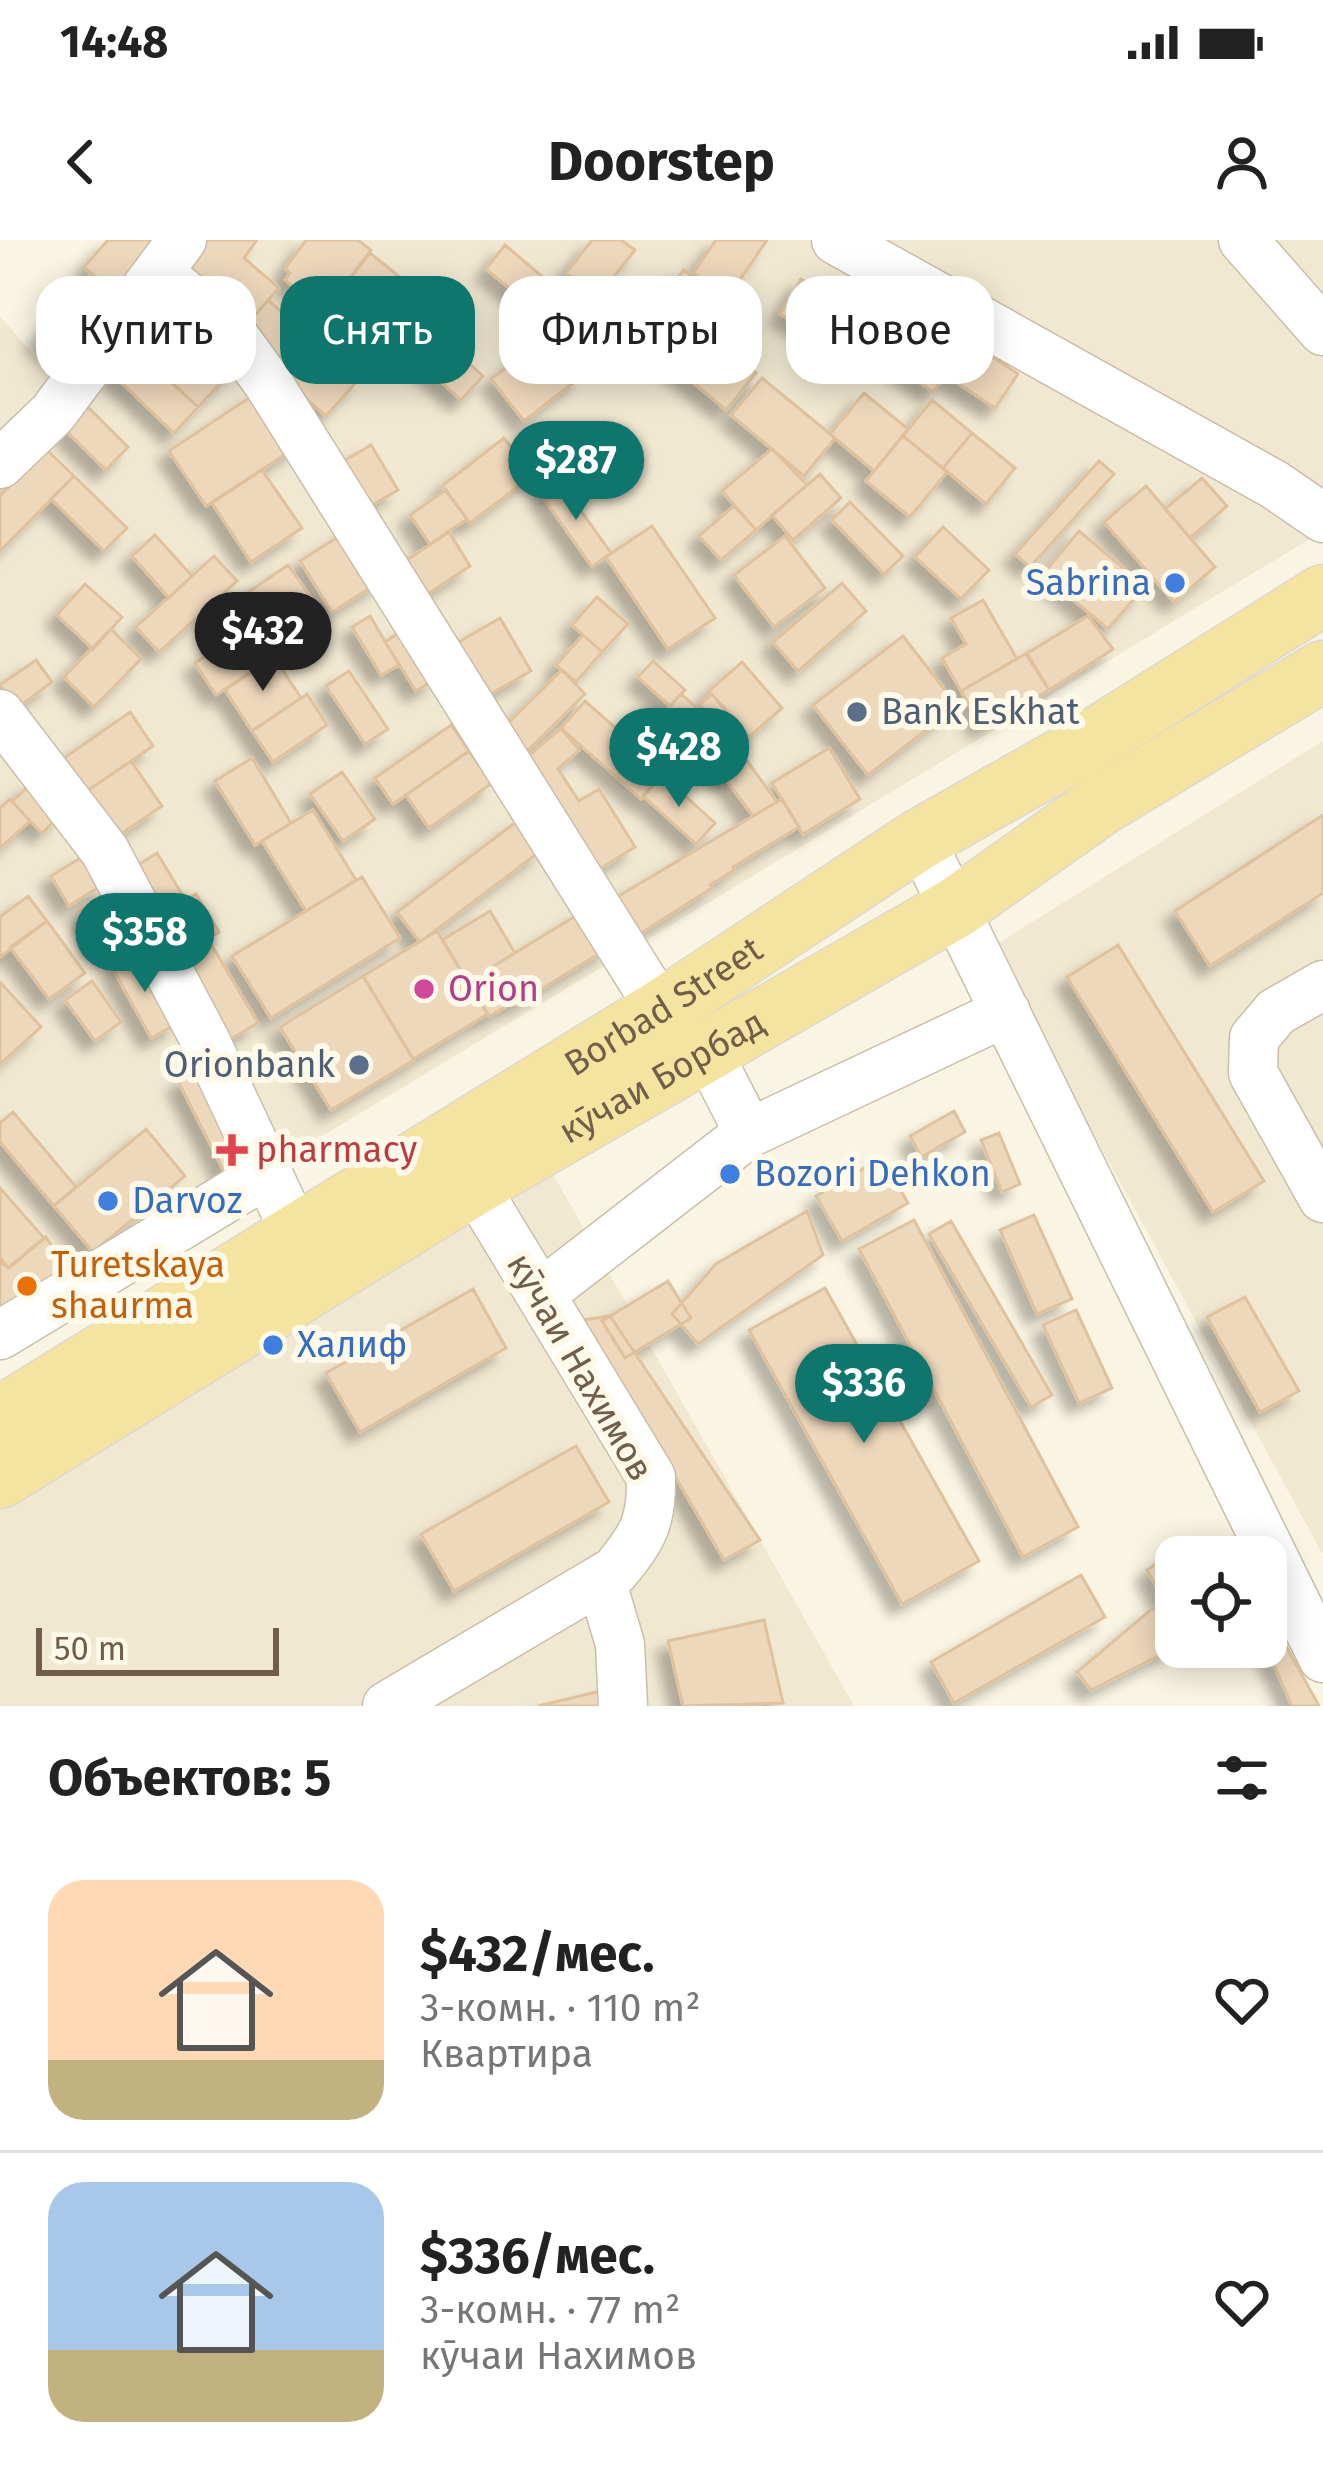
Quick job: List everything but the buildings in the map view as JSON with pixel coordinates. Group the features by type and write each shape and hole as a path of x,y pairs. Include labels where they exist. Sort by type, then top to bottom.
{"main road":[{"name":"Borbad Street","path":"0,1417 661,1010 920,839 1072,753 1321,595"},
{"name":"кӯчаи Борбад","path":"0,1478 474,1184 957,907 1101,805 1323,671"},
{"path":"1072,753 1067,776 1073,788 1101,805"}],"street":[{"path":"836,240 1275,485 1323,518"},
{"path":"1243,240 1323,332"},
{"path":"0,464 53,413 171,256 268,383 661,1010"},
{"path":"0,714 105,851 205,1040 296,1234"},
{"path":"920,839 1319,1640"},
{"path":"1323,985 1276,1012 1254,1038 1252,1073 1323,1198"},
{"path":"541,1294 748,1133 1006,1012"},
{"path":"707,1051 748,1133"},
{"path":"0,1335 266,1174"},
{"name":"кӯчаи Нахимов","path":"387,1706 601,1580 640,1540 652,1510 651,1477 474,1184"},
{"path":"601,1580 620,1644 623,1706"}],"shaded area":[{"path":"157,240 1323,240 1323,531 0,1331 0,316 36,358 36,384 62,388 65,384 256,384 256,276 134,276"},
{"path":"1323,741 1323,1555 992,947"},
{"path":"548,1165 854,1706 0,1706 0,1494"}],"place":[{"name":"Sabrina","path":"1175,583"},
{"name":"Bank Eskhat","path":"857,712"},
{"name":"Orion","path":"424,989"},
{"name":"Orionbank","path":"359,1065"},
{"name":"pharmacy","path":"232,1150"},
{"name":"Bozori Dehkon","path":"730,1174"},
{"name":"Darvoz","path":"108,1201"},
{"name":"Turetskaya shaurma","path":"27,1286"},
{"name":"Халиф","path":"273,1345"}]}
